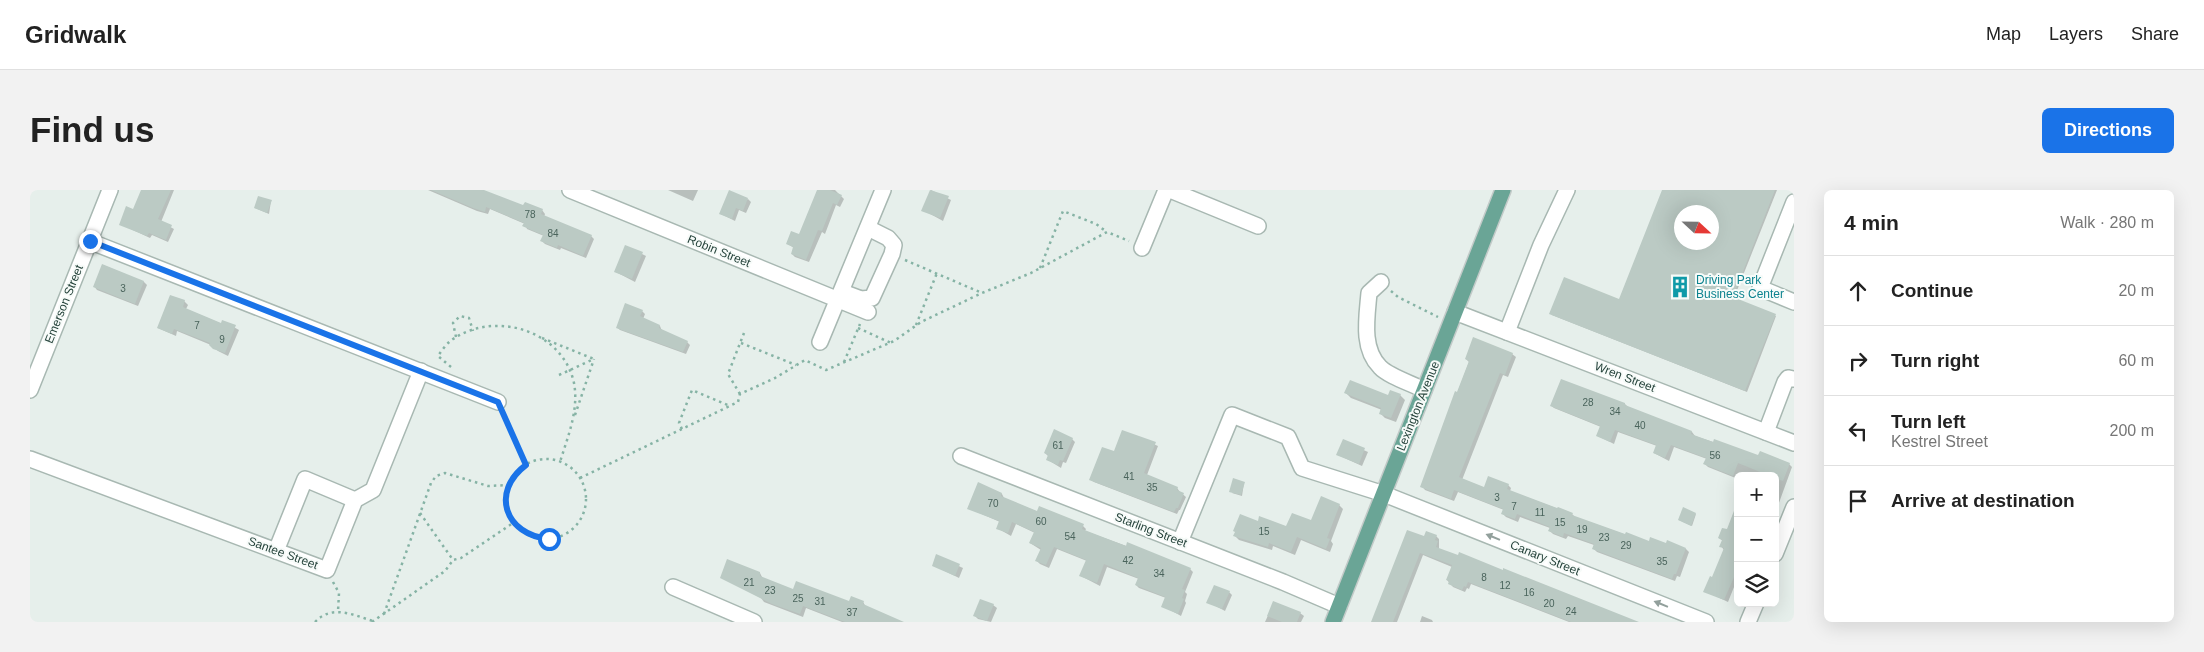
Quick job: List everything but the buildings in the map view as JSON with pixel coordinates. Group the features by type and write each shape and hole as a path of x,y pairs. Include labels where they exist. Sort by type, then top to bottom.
{"main road":[{"name":"Lexington Avenue","path":"1333,622 1504,190"}],"street":[{"name":"Emerson Street","path":"30,390 110,190"},
{"name":"Robin Street","path":"570,190 840,296 868,312"},
{"path":"820,342 883,190"},
{"path":"1142,248 1166,190"},
{"path":"1170,190 1258,226"},
{"path":"1507,332 1542,245 1567,190"},
{"path":"1794,202 1760,288 1794,302"},
{"path":"840,296 861,299 872,298 892,254 894,245 888,238 868,228"},
{"path":"90,241 498,402"},
{"path":"1381,282 1369,293 1366,327 1369,351 1380,368 1424,390"},
{"name":"Wren Street","path":"1453,318 1507,332 1794,443"},
{"path":"276,551 305,479 355,500 373,490 421,371"},
{"path":"1766,432 1785,382 1788,378 1794,379"},
{"name":"Canary Street","path":"1180,542 1232,415 1288,437 1302,468 1384,494 1706,622"},
{"name":"Starling Street","path":"961,456 1339,606"},
{"name":"Santee Street","path":"30,458 327,570 355,500"},
{"path":"1779,548 1789,533 1794,507"},
{"path":"673,587 720,616 754,622"},
{"path":"1748,622 1754,607"}],"path":[{"path":"1040,269 1063,210 1096,224 1107,232 1142,248"},
{"path":"740,394 775,378 805,360 826,370 891,343 916,326 982,293 1040,269 1107,232"},
{"path":"892,254 982,293"},
{"path":"916,326 937,273"},
{"path":"1381,282 1398,297 1453,318"},
{"path":"843,363 857,327 868,312"},
{"path":"456,337 453,322 460,316 469,318 473,331"},
{"path":"438,356 456,337 503,324 522,329 594,359"},
{"path":"857,327 891,343"},
{"path":"580,478 738,402 740,394 728,374 744,333"},
{"path":"537,336 557,352 570,371 574,384 574,419"},
{"path":"741,343 796,365"},
{"path":"559,375 594,359"},
{"path":"560,462 594,359"},
{"path":"683,430 679,424 692,390 730,406"},
{"path":"498,402 526,465"},
{"path":"549,459 560,462 572,468 580,478 585,491 586,505 582,518 574,529 562,536 542,539 523,532 513,522 506,504 509,485 513,477 526,465 537,460 549,459"},
{"path":"384,614 431,483 436,476 445,473 482,485 509,485"},
{"path":"420,513 453,560"},
{"path":"315,622 322,614 338,611 372,622 445,571 453,560 461,558 513,522"},
{"path":"327,570 339,593 338,611"}],"place":[{"name":"Driving Park Business Center","path":"1680,287"}],"route":[{"path":"90,241 498,402 526,465 513,477 509,485 506,494 508,514 523,532 535,538 549,539"}]}
